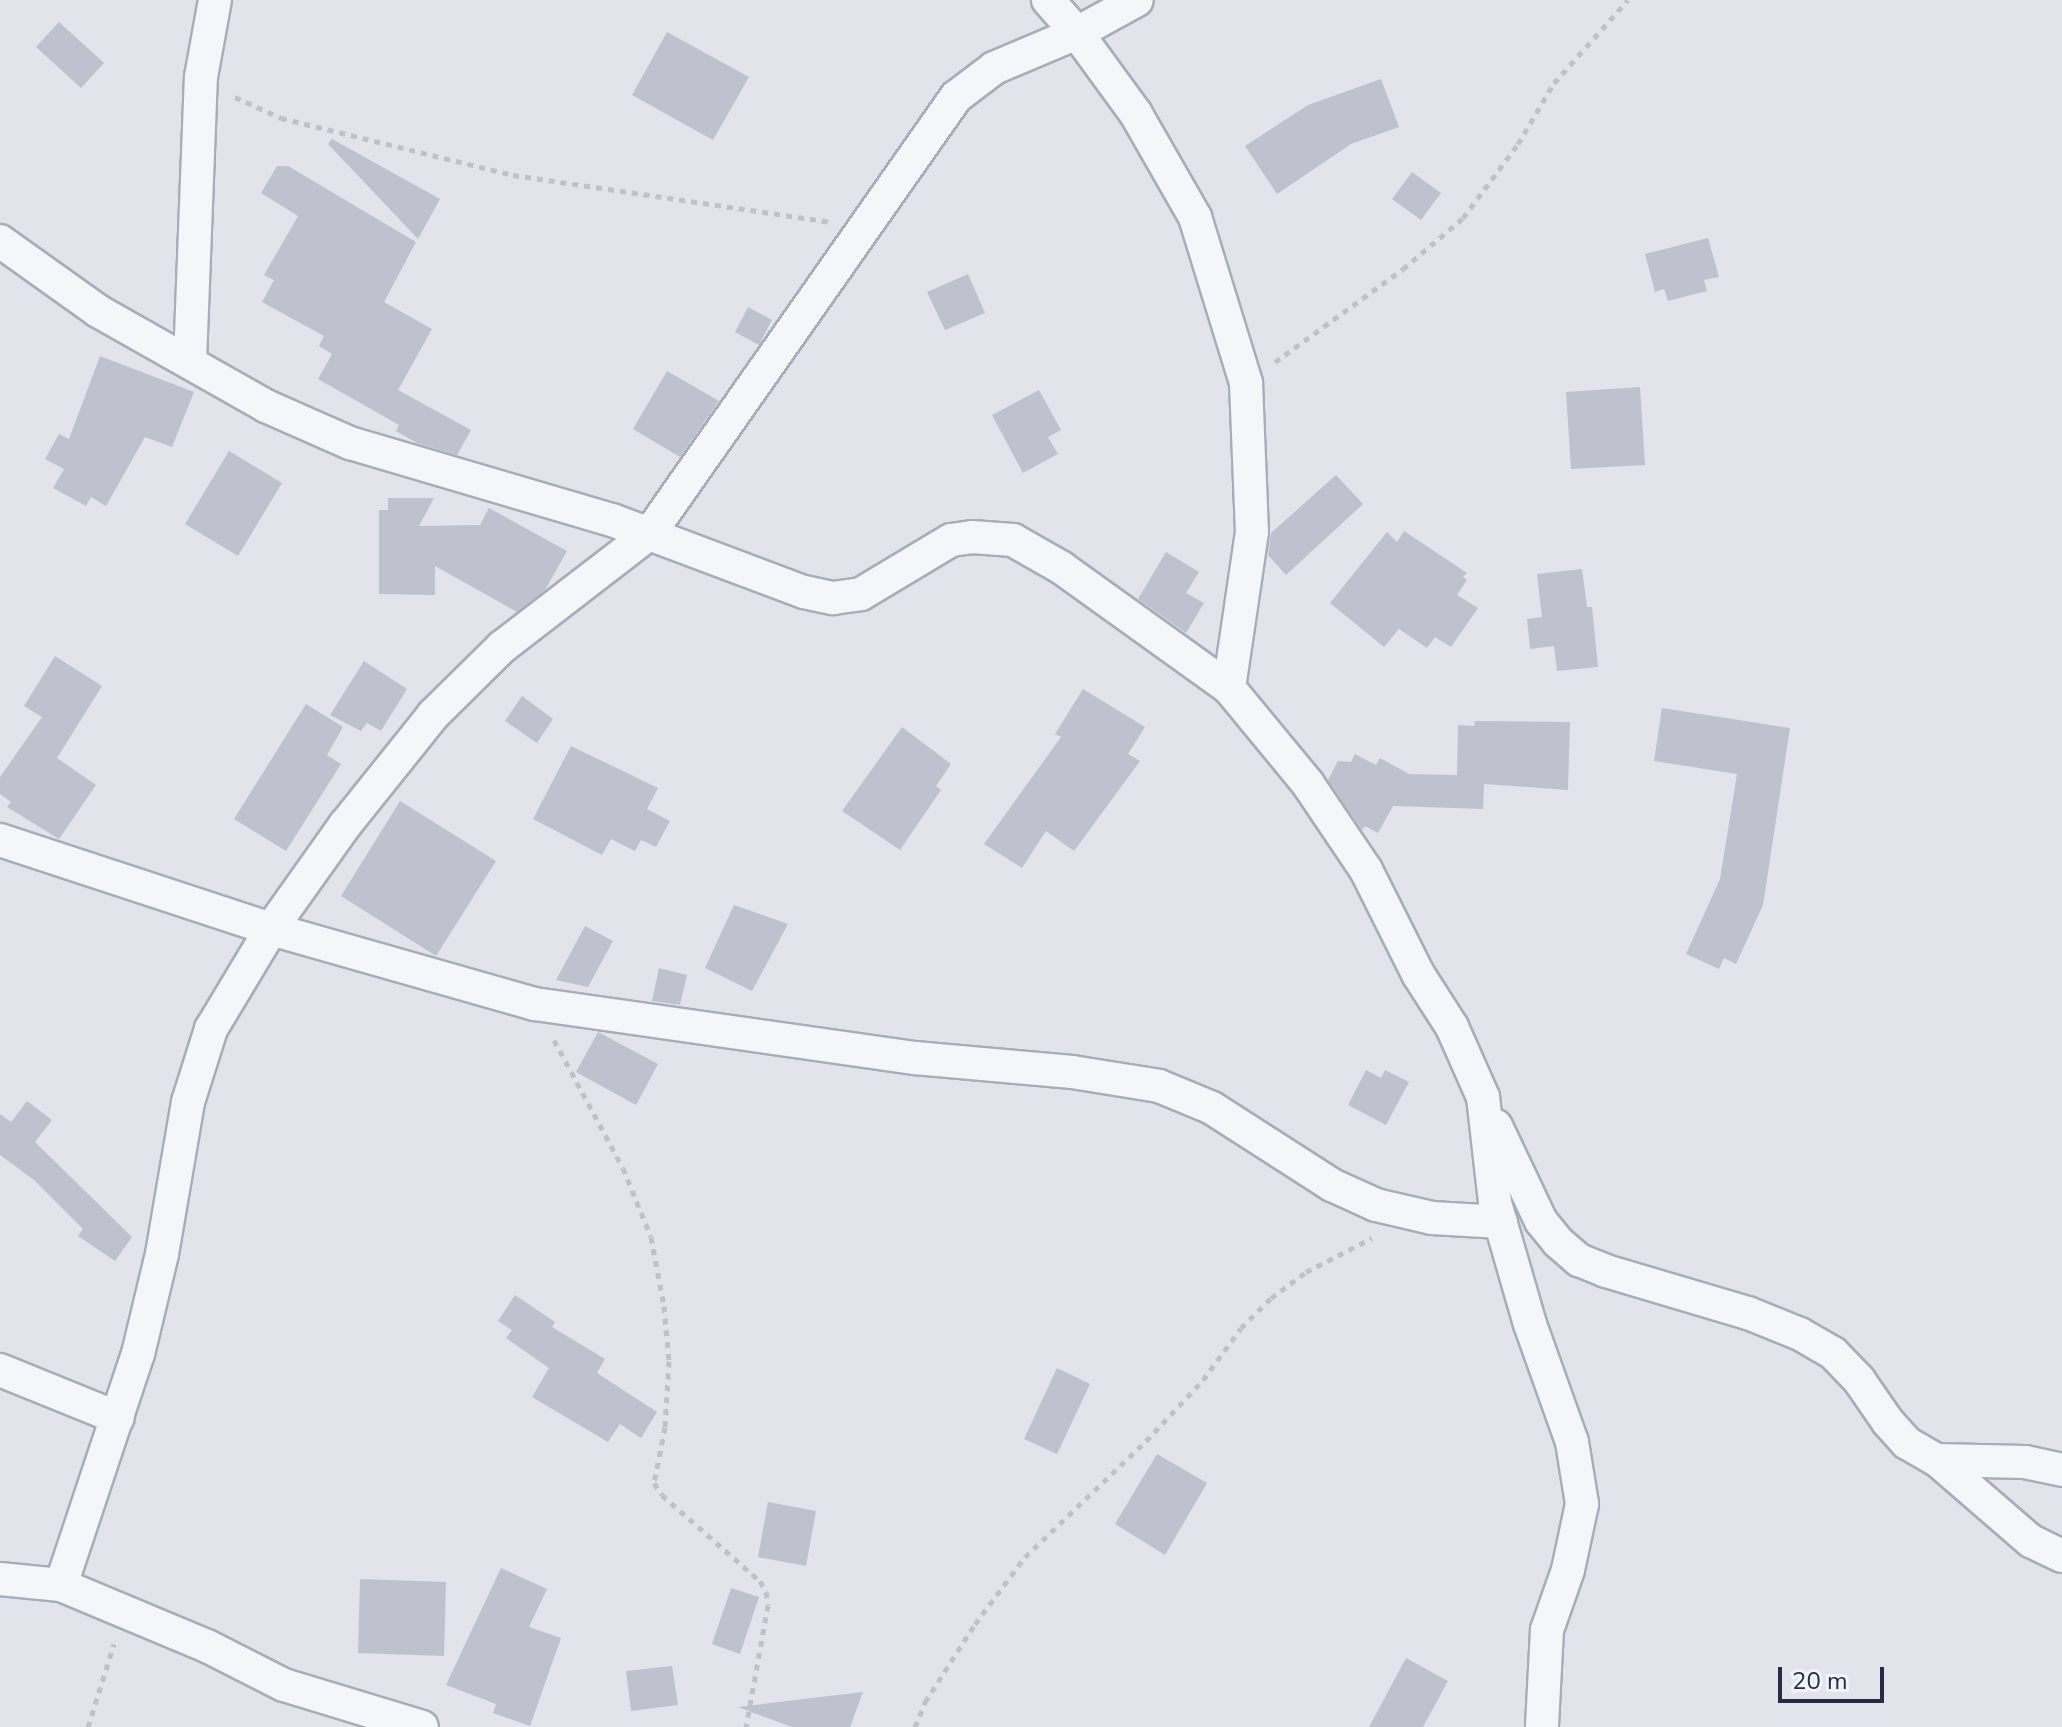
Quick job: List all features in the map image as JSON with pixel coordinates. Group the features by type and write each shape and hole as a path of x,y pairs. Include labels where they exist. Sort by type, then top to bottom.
{"street":[{"path":"190,361 201,77 215,0"},
{"path":"1048,0 1077,33 1136,114 1195,217 1246,383 1252,532 1229,688"},
{"path":"61,1585 118,1418 162,1254 193,1087 211,1029 271,929 345,825 433,715 502,647 650,533 862,226 956,97 994,68 1077,33 1137,0"},
{"path":"0,241 98,311 266,406 350,443 650,533 804,592 833,598 861,594 951,540 972,537 1013,540 1062,568 1229,688 1308,784 1366,870 1418,974 1452,1027 1541,1221 1558,1242 1579,1260 1606,1271 1748,1313 1800,1334 1833,1353 1859,1380 1907,1443 1937,1460 2031,1541 2062,1556"},
{"path":"0,840 271,929 535,1004 915,1058 1072,1072 1159,1086 1212,1108 1332,1185 1376,1205 1432,1218 1501,1222"},
{"path":"1483,1097 1495,1203 1530,1324 1572,1442 1582,1504 1568,1570 1547,1630 1542,1727"},
{"path":"0,1370 118,1418"},
{"path":"1937,1460 2025,1462 2062,1470"},
{"path":"0,1579 61,1585 207,1646 284,1685 422,1727"}],"path":[{"path":"1246,383 1403,269 1463,218 1518,144 1554,83 1628,0"},
{"path":"201,77 249,105 281,118 513,175 862,226"},
{"path":"535,1004 623,1168 651,1237 664,1306 669,1361 665,1427 654,1483 662,1495 760,1581 766,1592 766,1619 746,1727"},
{"path":"915,1727 925,1702 975,1624 1025,1557 1146,1441 1271,1298 1306,1272 1378,1236"},
{"path":"88,1727 124,1612"}],"building":[{"path":"59,22 104,63 81,88 36,47"},
{"path":"667,32 749,77 713,140 632,95"},
{"path":"1381,79 1399,127 1351,144 1277,194 1245,146 1308,105"},
{"path":"332,139 440,199 418,239 328,144"},
{"path":"277,166 288,166 416,242 384,302 432,329 398,390 471,430 457,455 417,443 396,431 399,425 318,379 332,354 319,346 324,336 262,302 274,280 264,275 298,216 261,193"},
{"path":"1412,172 1441,193 1421,220 1392,199"},
{"path":"1708,238 1719,277 1704,280 1707,291 1668,301 1664,289 1655,292 1645,254"},
{"path":"968,274 985,313 945,330 927,292"},
{"path":"748,307 772,320 759,345 735,332"},
{"path":"100,356 194,392 172,447 145,437 106,506 91,497 86,506 53,488 64,469 45,459 59,434 69,439"},
{"path":"667,371 719,401 680,457 633,429"},
{"path":"1640,387 1645,465 1571,469 1566,392"},
{"path":"1039,390 1061,430 1048,437 1058,454 1023,473 992,415"},
{"path":"229,451 282,483 238,556 185,524"},
{"path":"1336,475 1363,504 1286,575 1268,555 1271,533"},
{"path":"388,498 434,498 419,526 480,525 489,508 567,551 545,590 517,612 435,566 435,595 379,594 379,510 388,510"},
{"path":"1404,531 1467,573 1463,577 1467,580 1457,595 1478,608 1451,647 1435,637 1427,648 1399,629 1384,647 1330,603 1387,532 1397,542"},
{"path":"1166,552 1199,572 1186,593 1204,603 1186,633 1138,599"},
{"path":"1582,569 1587,607 1592,607 1598,667 1557,671 1554,646 1530,649 1527,619 1542,617 1537,574"},
{"path":"55,656 102,686 57,758 96,785 59,839 7,807 11,802 0,794 0,777 42,717 24,706"},
{"path":"364,661 407,689 381,731 367,723 361,731 330,715"},
{"path":"1083,689 1145,727 1128,754 1140,761 1074,851 1046,831 1022,868 984,844 1061,737 1055,734"},
{"path":"522,696 553,719 537,743 505,721"},
{"path":"306,704 343,727 327,755 341,764 286,851 234,819"},
{"path":"1662,708 1790,728 1763,905 1736,964 1724,958 1719,969 1686,954 1720,879 1737,774 1654,761"},
{"path":"1475,721 1570,722 1568,790 1484,784 1483,809 1393,806 1378,833 1365,826 1362,830 1328,780 1338,761 1351,762 1355,754 1376,765 1380,758 1409,774 1457,775 1458,725 1474,726"},
{"path":"902,727 951,764 936,786 941,790 900,850 842,811"},
{"path":"571,746 658,788 647,809 670,821 656,847 641,840 635,851 611,839 602,855 533,819"},
{"path":"400,801 496,861 436,956 341,896"},
{"path":"734,905 788,924 752,991 705,968"},
{"path":"585,926 613,941 588,987 556,980"},
{"path":"659,968 687,975 680,1005 652,1001"},
{"path":"598,1032 658,1064 636,1105 576,1072"},
{"path":"1366,1070 1381,1078 1385,1070 1409,1082 1386,1125 1348,1105"},
{"path":"27,1101 52,1120 35,1142 132,1237 115,1261 78,1236 83,1229 34,1180 0,1155 0,1114 11,1122"},
{"path":"515,1295 555,1322 552,1327 605,1359 597,1373 657,1412 641,1438 620,1424 608,1442 532,1397 549,1368 506,1338 512,1330 498,1321"},
{"path":"1057,1368 1090,1384 1057,1454 1024,1439"},
{"path":"1157,1454 1207,1483 1165,1555 1115,1524"},
{"path":"768,1502 816,1511 806,1566 758,1557"},
{"path":"501,1568 547,1589 529,1627 561,1638 530,1726 493,1713 496,1704 446,1685"},
{"path":"360,1579 446,1582 444,1656 358,1653"},
{"path":"731,1588 759,1597 740,1654 712,1644"},
{"path":"1406,1658 1448,1681 1423,1727 1369,1727"},
{"path":"672,1666 678,1705 631,1711 626,1671"},
{"path":"863,1692 850,1727 792,1727 738,1707"}]}
